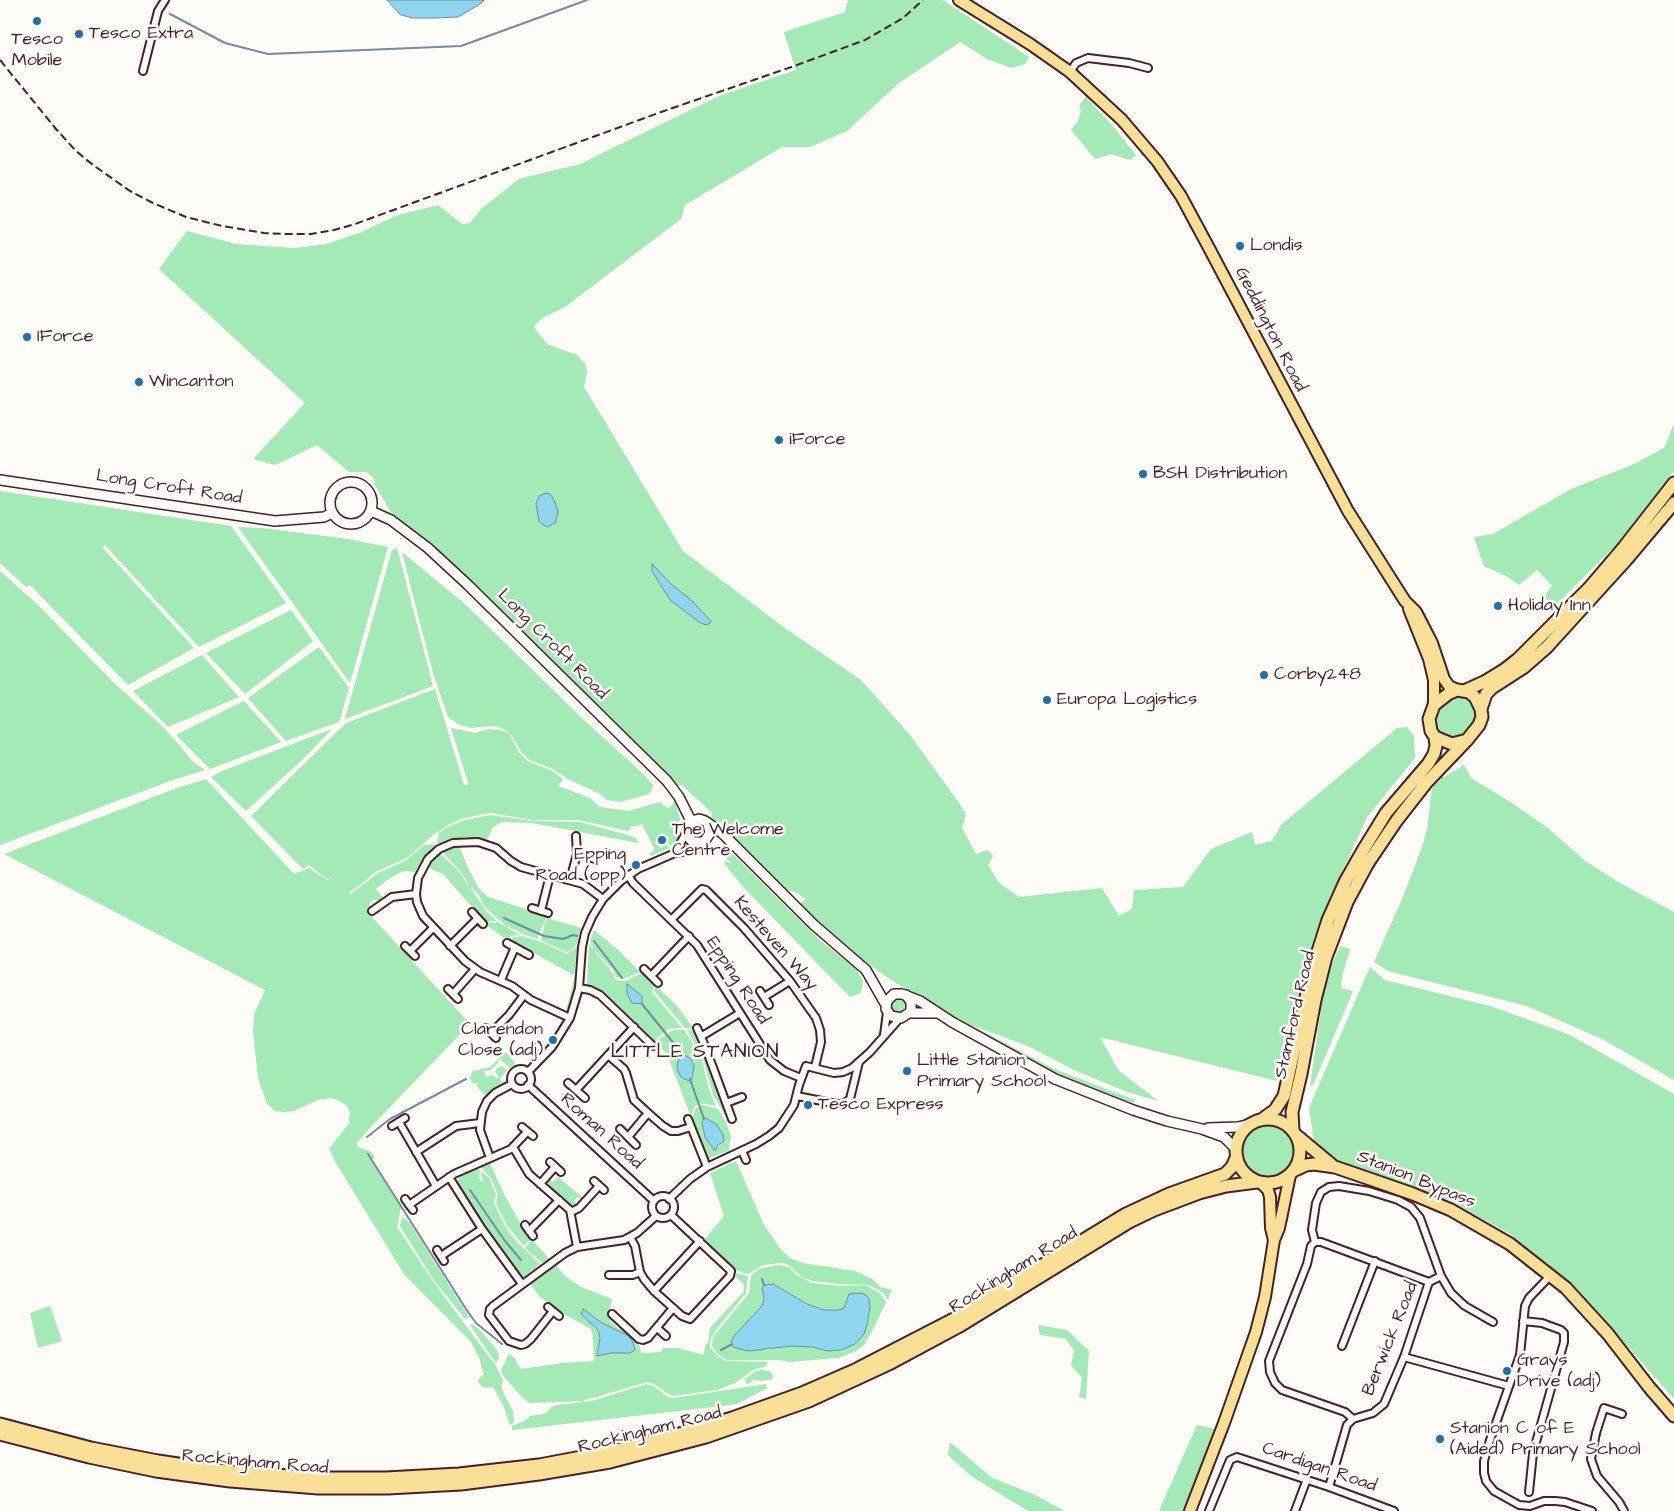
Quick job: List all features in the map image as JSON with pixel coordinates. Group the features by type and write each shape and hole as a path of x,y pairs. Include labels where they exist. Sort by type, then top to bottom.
{"highway":[{"path":"1674,483 1595,582 1518,659 1486,682 1448,694 1434,705 1430,714 1429,724 1435,737 1452,744 1467,740 1479,725 1486,694 1523,668 1546,647 1627,559 1674,503"},
{"path":"1460,691 1475,697 1482,709"},
{"name":"Stamford Road","path":"1262,1120 1275,1110 1284,1096 1312,970 1335,904 1380,822 1409,784 1428,764 1434,754 1436,746 1435,737"},
{"name":"Stamford Road","path":"1295,1133 1292,1112 1301,1074 1314,1000 1326,957 1347,902 1368,862 1396,820 1426,783 1467,740"},
{"path":"1262,1120 1276,1120 1282,1122 1316,1154 1335,1167 1311,1164 1276,1182 1259,1182 1244,1173 1236,1154 1238,1138 1250,1124 1262,1120"},
{"path":"1292,1173 1300,1158 1300,1150 1295,1133"},
{"name":"Rockingham Road","path":"0,1424 91,1448 158,1462 232,1472 318,1478 386,1478 459,1474 539,1465 608,1452 673,1436 742,1415 802,1393 857,1369 954,1319 1126,1214 1168,1194 1225,1174 1232,1167 1236,1154"},
{"name":"Stanion Bypass","path":"1335,1167 1413,1194 1458,1214 1510,1244 1566,1288 1608,1334 1674,1416"},
{"name":"Rockingham Road","path":"0,1434 89,1457 156,1471 230,1481 318,1488 388,1488 461,1484 594,1465 690,1442 809,1400 891,1363 958,1327 1129,1222 1168,1204 1199,1193 1226,1186 1259,1182"}],"main road":[{"name":"Geddington Road","path":"959,0 1030,44 1070,72 1122,120 1157,161 1181,196 1336,491 1369,547 1424,626 1432,643 1444,680 1449,686 1460,691"},
{"name":"Geddington Road","path":"1409,606 1409,613 1433,671 1435,686 1434,705"},
{"path":"1190,1511 1256,1332 1265,1297 1274,1240 1279,1228 1292,1173"},
{"path":"1259,1182 1268,1190 1270,1196 1271,1228 1274,1240"}],"street":[{"path":"143,71 158,11 165,0"},
{"path":"1070,72 1076,63 1088,58 1129,63 1148,68"},
{"name":"Long Croft Road","path":"0,480 275,521 324,516 332,513"},
{"path":"345,483 358,483 369,492 372,498 371,511 367,517 355,524 342,522 332,513 330,501 334,490 345,483"},
{"name":"Long Croft Road","path":"371,511 391,520 428,548 468,585 667,780 680,797 691,822"},
{"path":"676,853 691,822 702,820 722,834 814,926 866,970 876,985 891,1016 900,1018"},
{"path":"707,839 710,833 708,824"},
{"path":"686,832 690,840 697,843"},
{"path":"570,880 577,854 576,836"},
{"path":"528,1072 552,1047 570,1018 579,988 583,942 589,924 603,899 628,875 643,866 676,853 687,851 697,843 707,839 719,839 730,843"},
{"path":"570,1018 531,1000 512,986 476,969 450,946 433,928 421,911 416,894 418,878 428,860 439,850 453,843 478,842 496,848 521,867 583,884 603,899"},
{"path":"577,854 595,858"},
{"path":"541,911 550,875"},
{"name":"Epping Road","path":"628,875 633,883 689,936 697,946 773,1064 801,1078"},
{"name":"Kesteven Way","path":"671,920 700,890 704,889 744,928 790,981 819,1024 821,1042 815,1067"},
{"path":"373,906 392,897 416,894"},
{"path":"532,908 548,913"},
{"path":"472,912 483,924"},
{"path":"450,946 477,918"},
{"path":"410,951 433,928"},
{"path":"651,976 689,936"},
{"path":"507,943 529,955"},
{"path":"501,980 515,947"},
{"path":"453,994 476,969"},
{"path":"644,969 658,983"},
{"path":"764,997 790,981"},
{"path":"876,985 885,991 906,995 920,1001 936,1013 1031,1067 1080,1090 1152,1116 1202,1129 1224,1137 1236,1154"},
{"path":"579,988 590,990 600,996 653,1046"},
{"path":"760,991 769,1005"},
{"path":"884,1035 888,998 894,994"},
{"path":"491,1033 509,1016 524,995"},
{"path":"906,995 911,1002 909,1013"},
{"path":"702,1036 740,1013"},
{"path":"669,1199 690,1179 707,1167 742,1151 770,1136 780,1128 793,1109 806,1066 839,1073 852,1068 870,1052 900,1018 909,1013 936,1013"},
{"path":"576,1090 634,1027"},
{"path":"697,1028 702,1036 732,1119"},
{"path":"608,1055 624,1069 634,1100 648,1113 671,1131 691,1127"},
{"path":"798,1096 842,1105 850,1099 859,1062"},
{"path":"522,1069 528,1072 530,1078 528,1085 519,1088 512,1084 513,1072 522,1069"},
{"path":"568,1083 585,1098"},
{"path":"490,1158 482,1137 480,1124 482,1112 490,1097 497,1091 512,1084"},
{"name":"Roman Road","path":"528,1085 654,1200"},
{"path":"726,1103 742,1097"},
{"path":"628,1137 648,1113"},
{"path":"688,1119 707,1167"},
{"path":"392,1126 402,1120 416,1152 436,1186"},
{"path":"416,1152 456,1126 480,1124"},
{"path":"1202,1129 1230,1128 1250,1124"},
{"path":"620,1129 636,1145"},
{"path":"409,1205 449,1177 514,1147 527,1132"},
{"path":"514,1147 529,1174 572,1212 577,1246"},
{"path":"742,1151 746,1160"},
{"path":"540,1184 555,1167"},
{"path":"449,1177 482,1229 522,1284"},
{"path":"572,1212 602,1188 594,1181"},
{"path":"1315,1242 1312,1230 1316,1203 1321,1192 1330,1187 1339,1186 1369,1191 1398,1200 1411,1207 1420,1218 1441,1276 1451,1293 1465,1306 1493,1322"},
{"path":"660,1197 669,1199 674,1208 671,1215 665,1218 656,1216 652,1210 654,1200 660,1197"},
{"path":"525,1225 531,1233 559,1200"},
{"path":"630,1237 635,1246 640,1272 644,1279 673,1308 685,1318 690,1319 730,1276 730,1270 671,1215"},
{"path":"553,1311 527,1343 520,1345 509,1341 490,1319 489,1312 493,1306 522,1284 577,1246 616,1242 630,1237 656,1216"},
{"path":"441,1256 482,1229"},
{"path":"654,1291 700,1241"},
{"path":"1329,1487 1347,1425 1352,1419 1345,1412 1282,1390 1275,1383 1270,1372 1269,1361 1307,1264 1311,1246 1315,1242 1321,1242 1429,1282"},
{"path":"1342,1346 1375,1261"},
{"path":"610,1274 633,1275 640,1272"},
{"path":"1551,1275 1529,1298 1525,1306 1520,1355 1487,1450 1484,1472 1488,1485 1494,1491 1514,1503 1530,1508 1544,1502 1566,1502 1592,1511"},
{"name":"Berwick Road","path":"1352,1419 1373,1413 1384,1404 1404,1357 1429,1282 1441,1276"},
{"path":"612,1314 639,1339 643,1340 648,1338 673,1308"},
{"path":"1523,1321 1542,1323 1564,1333 1564,1342 1533,1453 1529,1492"},
{"path":"657,1328 666,1336"},
{"path":"1404,1357 1509,1386"},
{"path":"1622,1414 1604,1408 1591,1458 1597,1476 1624,1511"},
{"name":"Cardigan Road","path":"1209,1511 1228,1464 1233,1458 1242,1458 1394,1511"},
{"path":"1295,1511 1308,1480"}],"green space":[{"path":"848,0 943,0 1029,57 1025,64 1011,68 987,59 960,42 899,83 847,131 810,147 782,147 685,205 681,219 565,307 542,318 534,327 547,344 577,355 585,364 587,372 584,387 683,551 786,629 861,680 910,735 959,803 966,814 962,828 976,854 988,850 993,856 988,865 999,883 1019,897 1102,888 1119,916 1132,909 1134,890 1183,887 1211,849 1252,832 1255,845 1272,841 1281,825 1397,728 1407,727 1414,736 1415,758 1367,817 1335,888 1315,935 1302,978 1277,1081 1100,1037 1118,1070 1158,1101 1127,1092 1074,1070 1028,1046 971,1025 1052,1068 1135,1100 1134,1104 1050,1074 891,980 862,959 800,905 805,899 799,894 782,888 711,818 712,813 682,785 678,786 494,604 436,550 393,515 374,484 375,480 367,472 349,472 317,445 275,465 253,459 305,403 159,269 187,231 236,244 295,248 327,244 359,233 398,215 438,205 462,224 470,223 481,209 519,179 580,164 719,96 796,70 784,32 845,12"},
{"path":"1086,97 1136,155 1130,160 1111,154 1095,159 1071,130 1078,121 1081,110 1079,106"},
{"path":"1674,424 1674,471 1619,542 1553,608 1544,596 1552,586 1537,570 1519,585 1508,577 1484,566 1474,537 1493,534 1571,489 1632,465 1664,448"},
{"path":"0,491 231,526 286,603 199,647 105,545 102,547 194,648 128,685 30,585 26,587 0,563"},
{"path":"238,527 263,528 348,539 388,547 350,683"},
{"path":"397,548 433,686 345,719 392,550"},
{"path":"402,552 466,605 583,719 641,772 653,785 651,792 620,802 607,800 600,794 568,779 553,769 530,760 522,753 512,736 504,729 495,726 470,728 458,724 448,717 433,673"},
{"path":"0,571 38,605 114,683 162,726 191,760 205,770 170,781 0,845"},
{"path":"291,610 313,641 245,694 206,653"},
{"path":"319,647 349,688 339,722 286,741 248,698"},
{"path":"202,655 239,697 168,727 133,691"},
{"path":"435,689 464,785 469,785 451,728 475,733 490,729 499,730 508,733 526,760 552,771 563,779 558,786 590,798 600,807 629,811 660,802 667,808 675,801 680,819 679,835 676,842 672,847 666,842 669,838 662,833 655,843 661,848 665,844 670,848 651,856 649,853 653,852 654,848 642,824 631,826 630,830 627,831 579,820 532,820 491,813 461,819 432,836 407,858 375,872 349,892 351,894 378,873 407,860 424,845 434,844 436,846 422,860 415,872 405,871 399,873 376,889 383,898 378,901 374,899 369,903 368,910 371,916 470,1024 367,1131 357,1143 357,1146 370,1151 375,1157 371,1160 401,1208 397,1227 432,1280 496,1366 503,1381 501,1386 504,1394 513,1411 514,1423 510,1425 503,1405 493,1387 484,1388 478,1382 484,1374 480,1360 471,1342 404,1274 336,1163 329,1149 350,1122 350,1112 347,1106 338,1100 330,1098 318,1100 293,1111 285,1112 275,1111 267,1104 258,1078 253,1031 254,1015 265,990 4,854 177,788 206,779 294,874 309,868 327,880 335,875 327,879 309,865 303,869 251,816 346,723"},
{"path":"1456,696 1464,697 1471,702 1476,712 1476,718 1463,735 1451,738 1438,730 1435,720 1443,704"},
{"path":"244,701 281,742 210,769 176,735"},
{"path":"332,729 302,760 246,811 211,777 222,771"},
{"path":"1464,765 1471,778 1548,828 1584,860 1618,882 1674,912 1674,1080 1602,1039 1527,1006 1388,971 1374,962 1403,897 1421,850 1427,830 1432,788 1441,779"},
{"path":"490,815 532,821 580,822 631,836 636,838 639,843 532,823 502,822 493,827 487,840 464,837 437,844 439,833 448,827 462,821"},
{"path":"699,823 707,831 699,839 691,831"},
{"path":"459,846 479,889 488,897 547,916 537,939 505,925 485,907 478,894 461,872 443,853"},
{"path":"715,848 723,848 734,855 821,941 854,967 863,980 861,993 850,997 744,888 724,863 725,861 732,864"},
{"path":"441,854 460,873 487,912 497,921 485,922 444,875 427,867 433,859"},
{"path":"548,917 581,928 577,944 570,951 566,952 541,940"},
{"path":"488,922 498,922 520,935 511,936 508,941 485,924"},
{"path":"582,928 576,989 571,1007 566,1011 576,971 578,949"},
{"path":"594,930 616,948 640,972 623,979 616,977 613,970 594,949 590,941"},
{"path":"522,936 544,943 567,954 577,947 574,975 510,940"},
{"path":"589,944 616,980 625,981 642,973 655,984 652,992 682,1028 669,1029 658,1037 655,1043 607,996 587,984"},
{"path":"1340,946 1350,949 1341,988 1353,991 1313,1085 1310,1086 1325,981"},
{"path":"1370,967 1385,980 1490,1006 1568,1034 1674,1094 1674,1399 1574,1285 1508,1233 1449,1200 1350,1168 1334,1158 1314,1141 1309,1108"},
{"path":"656,986 677,1006 694,1029 685,1028 654,991"},
{"path":"895,998 901,998 905,1005 901,1012 895,1012 891,1008 891,1002"},
{"path":"673,1030 684,1030 702,1060 709,1090 716,1106 701,1103 694,1107 691,1117 667,1054 657,1044 660,1038","holes":["682,1057 690,1058 694,1065 692,1076 678,1061"]},
{"path":"687,1030 694,1031 702,1047 729,1120 713,1095 703,1058"},
{"path":"506,1052 515,1063 510,1068 500,1059 491,1070 484,1071 486,1077 493,1075 497,1079 499,1077 495,1072 496,1069 502,1066 507,1070 500,1079 502,1082 500,1085 486,1096 476,1083 472,1083 470,1077 473,1071 490,1067"},
{"path":"540,1090 645,1186 540,1093"},
{"path":"535,1095 641,1191 639,1192 534,1097"},
{"path":"702,1105 718,1109 726,1122 731,1137 730,1150 708,1159 692,1119 696,1108","holes":["706,1118 716,1124 722,1143 714,1150 709,1143"]},
{"path":"1263,1126 1273,1126 1287,1133 1294,1147 1294,1157 1287,1171 1273,1178 1263,1178 1253,1174 1246,1167 1242,1157 1242,1147 1246,1137 1253,1130"},
{"path":"736,1161 764,1225 781,1250 790,1258 803,1263 855,1271 872,1279 881,1287 892,1290 888,1300 882,1292 869,1285 813,1281 802,1277 789,1265 782,1263 763,1265 748,1274 735,1270 704,1240 724,1216 710,1173"},
{"path":"490,1163 504,1194 521,1225 531,1238 524,1246 508,1227 496,1204 498,1195 491,1178 481,1167"},
{"path":"478,1168 480,1170 479,1178 482,1182 482,1172 489,1178 496,1195 494,1203 506,1228 517,1242 540,1264 524,1277 485,1226 457,1182 461,1175"},
{"path":"558,1177 583,1198 581,1200 578,1197 574,1201 577,1204 574,1207 555,1192 547,1182 549,1179 553,1182"},
{"path":"402,1217 409,1222 469,1317 465,1319 433,1279 400,1226"},
{"path":"532,1239 549,1259 542,1263 525,1248"},
{"path":"555,1264 565,1276 581,1287 612,1299 609,1314 612,1317 610,1321 619,1329 622,1326 638,1340 641,1353 661,1352 663,1348 678,1348 703,1355 708,1343 710,1328 744,1291 744,1285 735,1276 737,1273 748,1276 746,1293 715,1331 711,1338 710,1347 717,1356 726,1361 769,1362 764,1367 755,1369 735,1383 717,1390 672,1396 647,1382 582,1401 529,1403 504,1377 501,1370 509,1354 515,1358 521,1369 594,1361 591,1329 562,1313 539,1296 530,1283","holes":["583,1309 620,1333 630,1353 611,1353 597,1356 600,1338 598,1330 581,1314"]},
{"path":"779,1265 789,1267 798,1276 812,1283 840,1286 865,1285 880,1293 886,1302 864,1345 856,1351 838,1358 789,1362 780,1360 727,1360 717,1354 712,1345 713,1337 749,1293 751,1275 759,1269","holes":["773,1284 807,1304 824,1310 840,1310 844,1308 850,1294 855,1344 828,1351 812,1347 792,1346 766,1350 734,1336 762,1306 764,1299 762,1288"]},
{"path":"50,1306 62,1341 38,1348 30,1313"},
{"path":"472,1324 481,1331 497,1350 499,1358 496,1363 470,1325"},
{"path":"1038,1325 1067,1330 1089,1351 1086,1399 1079,1397 1082,1378 1071,1365 1074,1351 1066,1339 1040,1335"},
{"path":"762,1370 772,1373 773,1379 753,1380 751,1383 746,1384 745,1379 756,1371"},
{"path":"646,1384 653,1386 668,1397 674,1398 766,1384 767,1388 737,1404 512,1430 512,1426 526,1420 530,1416 545,1414 551,1407 592,1401"},
{"path":"1197,1425 1215,1429 1183,1511 1159,1511"},
{"path":"950,1442 992,1478 1033,1494 1065,1511 1028,1511 971,1476 948,1455"}],"water":[{"path":"387,0 484,0 458,17 413,18 401,15"},
{"path":"546,493 550,494 554,500 558,511 556,522 548,527 539,521 536,504 539,496"},
{"path":"652,564 711,621 709,624 706,625 699,622 670,600 652,571"},
{"path":"627,984 642,996 642,1004 632,1003 627,994"},
{"path":"684,1055 690,1058 694,1065 692,1079 689,1081 681,1077 677,1069 678,1061"},
{"path":"704,1118 716,1124 723,1134 724,1141 717,1146 716,1150 714,1150 705,1137 702,1123"},
{"path":"773,1284 807,1304 824,1310 844,1308 849,1294 861,1293 866,1295 869,1299 870,1307 864,1334 855,1344 841,1350 828,1351 812,1347 792,1346 748,1351 733,1347 731,1342 734,1336 762,1306 764,1299 762,1288 764,1285"},
{"path":"583,1309 602,1323 629,1336 635,1350 630,1353 611,1353 597,1356 600,1338 598,1330 581,1314"}],"waterway":[{"path":"170,14 225,43 268,54 461,46 587,0"},
{"path":"504,918 544,936 563,939 573,935 577,936"},
{"path":"594,941 622,978"},
{"path":"642,1004 680,1051 683,1058"},
{"path":"367,1137 390,1119 466,1079"},
{"path":"690,1079 704,1119"},
{"path":"368,1154 466,1309 476,1323 502,1344"},
{"path":"470,1190 505,1241 521,1260"},
{"path":"762,1279 764,1285"},
{"path":"721,1350 732,1344"}],"railway":[{"path":"0,60 76,151 130,191 186,217 222,226 264,233 311,234 355,224 865,40 903,18 923,0"}],"place":[{"name":"Tesco Mobile","path":"37,21"},
{"name":"Tesco Extra","path":"79,34"},
{"name":"Londis","path":"1240,246"},
{"name":"IForce","path":"27,337"},
{"name":"Wincanton","path":"139,382"},
{"name":"iForce","path":"779,440"},
{"name":"BSH Distribution","path":"1143,474"},
{"name":"Holiday Inn","path":"1498,606"},
{"name":"Corby248","path":"1264,675"},
{"name":"Europa Logistics","path":"1047,700"},
{"name":"The Welcome Centre","path":"662,840"},
{"name":"Epping Road (opp)","path":"636,865"},
{"name":"Clarendon Close (adj)","path":"553,1040"},
{"name":"Little Stanion Primary School","path":"907,1071"},
{"name":"Tesco Express","path":"808,1105"},
{"name":"Grays Drive (adj)","path":"1507,1371"},
{"name":"Stanion C of E (Aided) Primary School","path":"1440,1439"}],"district":[{"name":"LITTLE STANION","path":"695,1053"}]}
